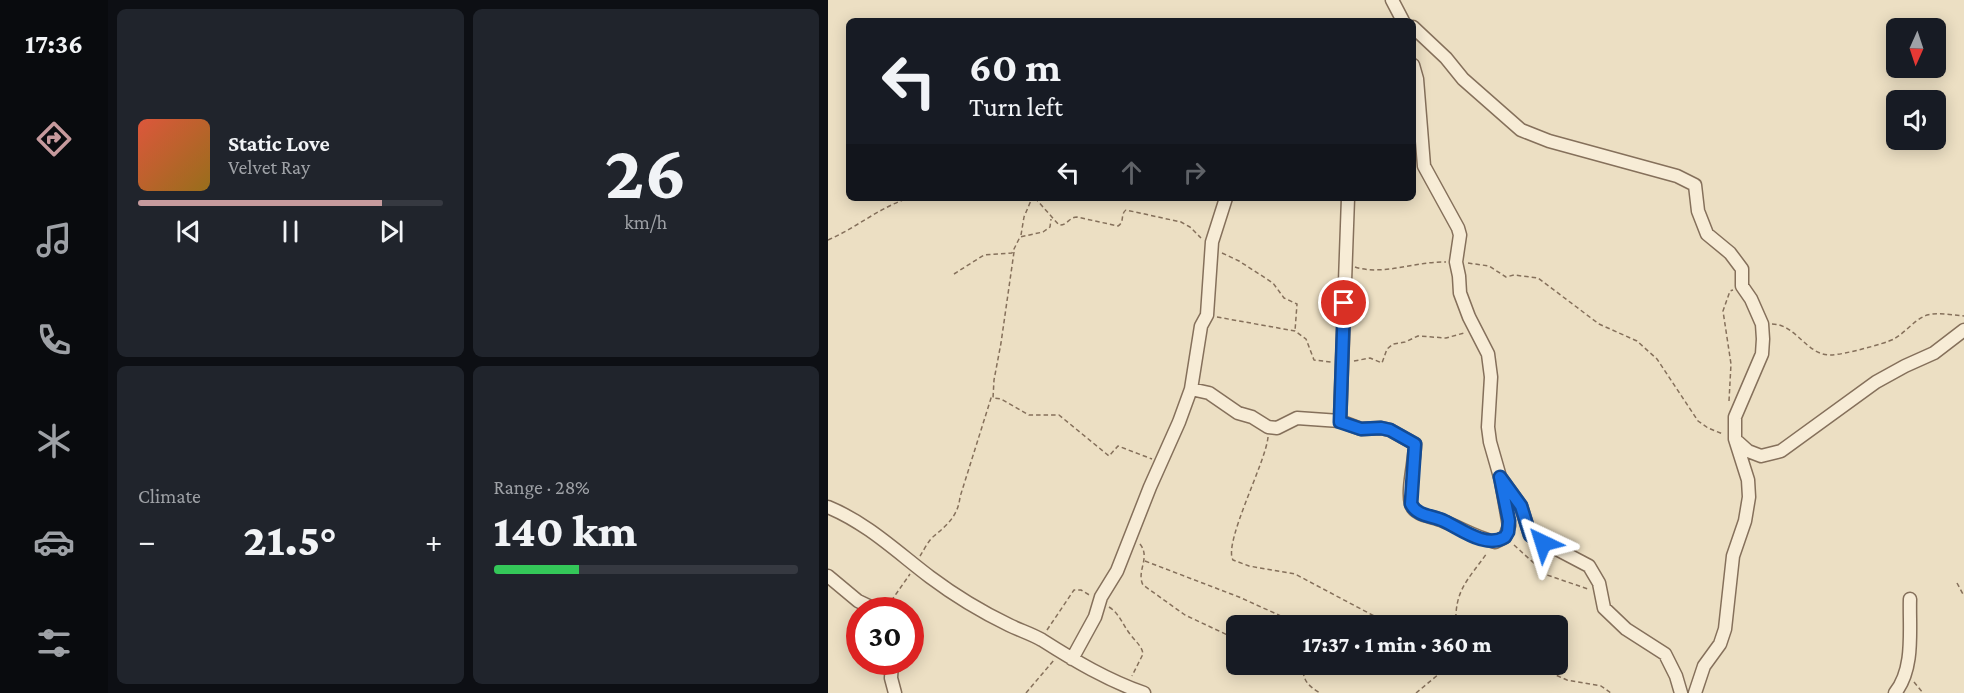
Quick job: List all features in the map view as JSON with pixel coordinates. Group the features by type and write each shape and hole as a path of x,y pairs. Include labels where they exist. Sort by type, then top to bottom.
{"street":[{"path":"1392,0 1401,18"},
{"path":"1416,30 1446,58 1463,79 1521,130 1549,141 1677,176 1695,185 1698,211 1707,234 1730,253 1742,269 1742,286 1751,299 1762,324 1762,354 1735,417 1735,439 1748,480 1748,510 1733,556 1724,637 1704,666 1695,693"},
{"path":"1191,389 1209,393 1238,413 1252,417 1268,427 1276,428 1297,418 1340,422 1361,429 1390,430 1415,444 1411,492 1411,504 1414,509 1426,517 1443,520 1463,532 1500,540 1508,532 1509,521 1488,427 1491,377 1488,354 1476,334 1460,293 1456,262 1460,235 1458,228 1418,166 1416,76"},
{"path":"1066,656 1095,617 1101,597 1117,571 1191,389 1201,326 1207,315 1215,231 1225,201"},
{"path":"1340,422 1348,201"},
{"path":"1735,439 1748,451 1761,456 1781,451 1876,382 1934,353 1964,330"},
{"path":"1500,477 1521,506 1530,535 1589,566 1599,583 1604,608 1619,624 1665,654 1676,676 1681,693"},
{"path":"828,507 847,515 916,564 930,577 980,609 1006,624 1041,639 1099,675 1144,693"},
{"path":"828,576 853,597"},
{"path":"1895,693 1906,672 1909,652 1910,599"},
{"path":"891,675 895,693"}],"path":[{"path":"828,240 900,201"},
{"path":"894,597 931,538 948,524 959,507 960,497 992,394 1007,309 1014,252 1021,236 1024,217 1032,201"},
{"path":"1037,201 1061,226 1077,217 1118,226 1126,210 1186,224 1212,248 1239,261 1273,283 1284,298 1294,302 1297,306 1295,331"},
{"path":"1021,236 1043,232 1050,227 1052,219"},
{"path":"954,274 984,255 1014,252"},
{"path":"1345,263 1362,269 1431,261 1456,262 1489,266 1506,277 1532,277 1544,281 1599,324 1637,341 1648,350 1698,421 1708,428 1735,439"},
{"path":"1729,408 1731,364 1723,311 1730,291 1742,286"},
{"path":"1762,324 1783,325 1820,353 1829,355 1893,339 1926,316 1942,314 1964,316"},
{"path":"1207,315 1295,331 1306,339 1314,360 1342,363 1365,358 1382,363 1389,346 1414,337 1446,338 1461,333 1476,334"},
{"path":"992,394 993,398 1001,399 1029,415 1059,415 1109,456 1118,446 1161,463"},
{"path":"1268,427 1264,454 1250,487 1230,555 1233,560 1249,566 1295,574 1372,615"},
{"path":"1131,535 1142,547 1145,561 1140,573 1143,585 1185,615 1226,634"},
{"path":"1456,615 1455,605 1459,594 1500,540 1547,575 1601,592"},
{"path":"1145,561 1239,597 1279,615"},
{"path":"1957,583 1964,596"},
{"path":"1041,639 1074,590 1101,597 1104,603 1117,612 1143,651 1132,675 1131,689"},
{"path":"1026,693 1066,656"},
{"path":"1906,672 1923,693"},
{"path":"1304,675 1305,680 1311,687 1320,693"},
{"path":"1416,693 1437,675"},
{"path":"1556,675 1567,680 1601,686 1611,693"},
{"path":"1917,693 1919,689"}],"route":[{"path":"1344,303 1340,422 1361,429 1390,430 1415,444 1411,504 1414,509 1426,517 1443,520 1463,532 1486,540 1499,541 1505,537 1509,526 1500,477 1521,506 1530,535 1543,543"}]}
